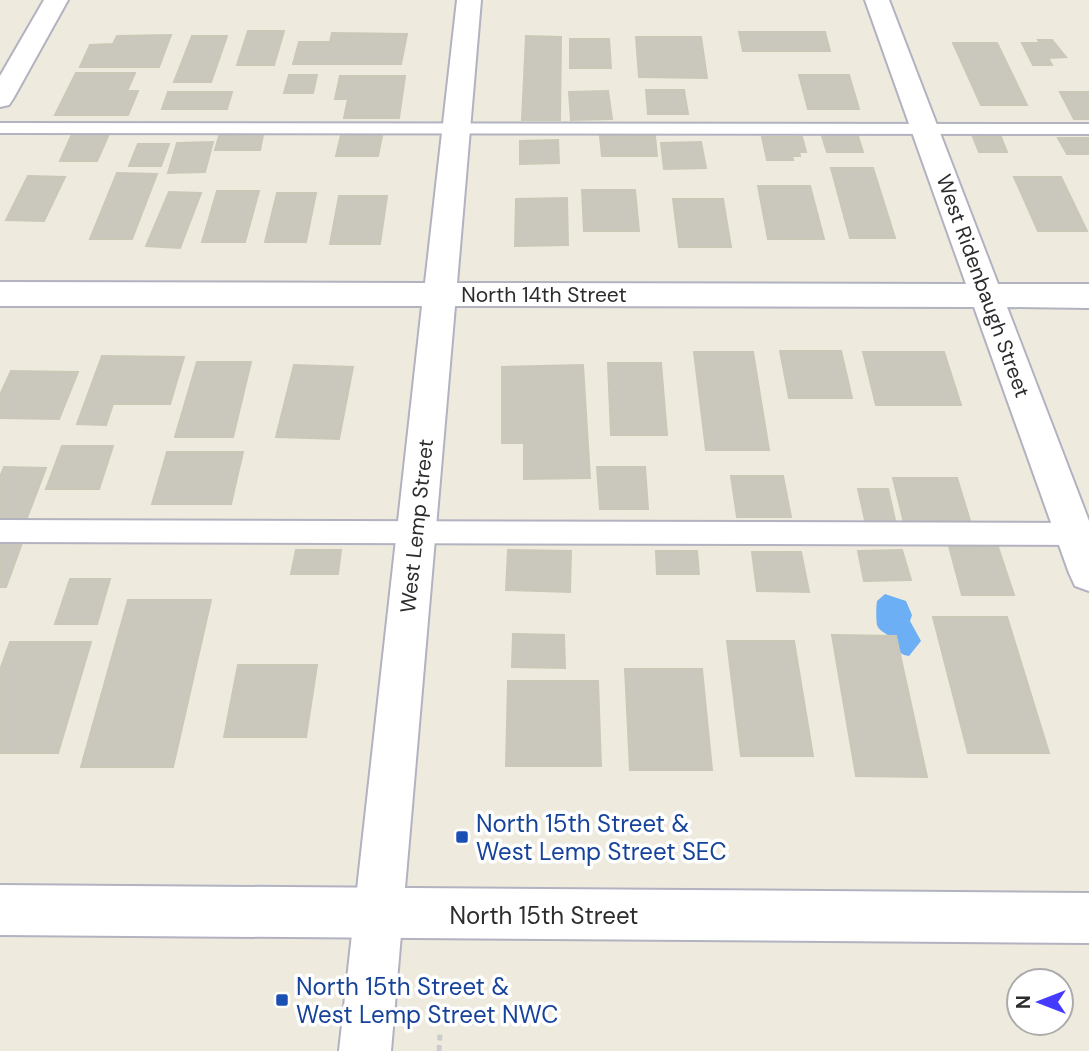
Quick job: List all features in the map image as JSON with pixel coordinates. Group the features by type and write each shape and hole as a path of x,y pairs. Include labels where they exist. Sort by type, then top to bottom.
{"street":[{"path":"0,99 56,0"},
{"name":"West Lemp Street","path":"366,1051 469,0"},
{"name":"West Ridenbaugh Street","path":"877,0 987,296 1082,534 1089,573"},
{"name":"North 14th Street","path":"0,293 1089,296"},
{"name":"North 15th Street","path":"0,910 1089,918"}],"lane":[{"path":"0,128 1089,129"},
{"path":"0,531 1082,534"}],"path":[{"path":"439,1051 440,1034"}],"water":[{"path":"885,594 906,601 912,615 910,621 921,641 909,656 899,651 893,640 877,625 877,601"}],"building":[{"path":"248,31 284,31 274,65 237,65"},
{"path":"739,32 825,32 830,51 743,51"},
{"path":"332,33 407,34 401,64 293,64 299,42 330,42"},
{"path":"171,35 159,67 80,67 90,45 113,44 117,36"},
{"path":"192,36 227,36 211,82 174,82"},
{"path":"526,36 561,37 560,120 522,120"},
{"path":"636,37 701,37 707,78 639,77"},
{"path":"570,39 609,39 611,68 570,68"},
{"path":"1038,40 1052,40 1066,57 1048,58 1052,65 1033,65 1022,43 1040,43"},
{"path":"953,43 997,43 1027,105 981,105"},
{"path":"76,73 135,73 127,91 138,91 128,115 55,115"},
{"path":"289,75 317,75 313,93 284,93"},
{"path":"799,75 849,75 859,109 808,109"},
{"path":"340,76 405,76 399,118 344,118 348,99 335,99"},
{"path":"646,90 684,90 688,114 648,114"},
{"path":"608,91 612,119 571,120 569,92"},
{"path":"168,92 232,92 227,109 162,109"},
{"path":"1060,92 1089,92 1089,119 1074,119"},
{"path":"820,130 856,130 863,152 827,152"},
{"path":"72,134 109,134 97,161 60,161"},
{"path":"263,135 260,150 215,150 219,136"},
{"path":"341,135 382,136 378,156 336,156"},
{"path":"600,136 655,136 657,156 602,156"},
{"path":"762,137 802,137 806,152 799,152 800,156 792,156 793,160 767,160"},
{"path":"973,137 1001,137 1007,152 979,152"},
{"path":"1058,138 1089,138 1089,154 1067,154"},
{"path":"558,140 559,163 520,164 520,141"},
{"path":"213,142 205,172 168,173 177,143"},
{"path":"701,142 706,168 664,169 661,143"},
{"path":"138,144 169,144 161,166 129,166"},
{"path":"831,168 873,168 895,238 850,238"},
{"path":"117,173 157,174 132,239 90,239"},
{"path":"28,176 65,177 44,221 6,220"},
{"path":"1014,177 1061,177 1087,231 1038,231"},
{"path":"758,186 810,186 824,239 768,239"},
{"path":"582,190 635,190 639,231 584,231"},
{"path":"217,191 259,191 245,242 202,242"},
{"path":"169,192 201,193 180,248 146,246"},
{"path":"277,193 316,193 306,242 265,242"},
{"path":"339,196 387,196 380,244 330,244"},
{"path":"567,198 568,245 515,246 516,199"},
{"path":"673,199 723,199 731,247 679,247"},
{"path":"780,351 841,351 852,398 789,398"},
{"path":"694,352 753,352 769,450 706,450"},
{"path":"863,352 944,352 961,405 876,405"},
{"path":"102,356 184,357 170,404 113,404 106,425 77,424"},
{"path":"197,362 251,362 233,437 175,437"},
{"path":"608,363 661,363 667,435 611,435"},
{"path":"294,365 353,367 339,439 276,437"},
{"path":"583,365 590,478 524,479 524,443 502,443 502,367"},
{"path":"11,371 78,372 59,419 0,418 0,395"},
{"path":"62,446 113,446 99,489 46,489"},
{"path":"167,452 243,452 231,504 152,504"},
{"path":"4,467 46,468 25,523 0,523 0,477"},
{"path":"597,467 645,467 648,509 600,509"},
{"path":"731,476 783,476 791,517 737,517"},
{"path":"893,478 957,478 972,527 905,527"},
{"path":"858,489 888,489 897,529 867,529"},
{"path":"0,543 22,543 6,587 0,587"},
{"path":"949,546 998,547 1014,595 962,595"},
{"path":"296,550 341,550 338,574 291,574"},
{"path":"508,550 571,551 570,592 506,590"},
{"path":"902,550 911,580 864,581 858,551"},
{"path":"656,551 697,551 699,574 657,574"},
{"path":"752,552 801,552 809,592 757,591"},
{"path":"70,579 110,579 97,624 55,624"},
{"path":"128,600 211,600 173,767 81,767"},
{"path":"933,617 1007,617 1049,753 968,753"},
{"path":"513,634 564,635 565,668 512,667"},
{"path":"832,635 896,636 927,777 856,776"},
{"path":"727,641 794,641 813,756 741,756"},
{"path":"10,642 91,642 58,753 0,753 0,670"},
{"path":"238,665 317,665 306,737 224,737"},
{"path":"625,669 702,669 712,770 630,770"},
{"path":"508,681 598,681 601,766 506,766"}],"place":[{"name":"North 15th Street & West Lemp Street SEC","path":"462,837"},
{"name":"North 15th Street & West Lemp Street NWC","path":"282,1000"}]}
